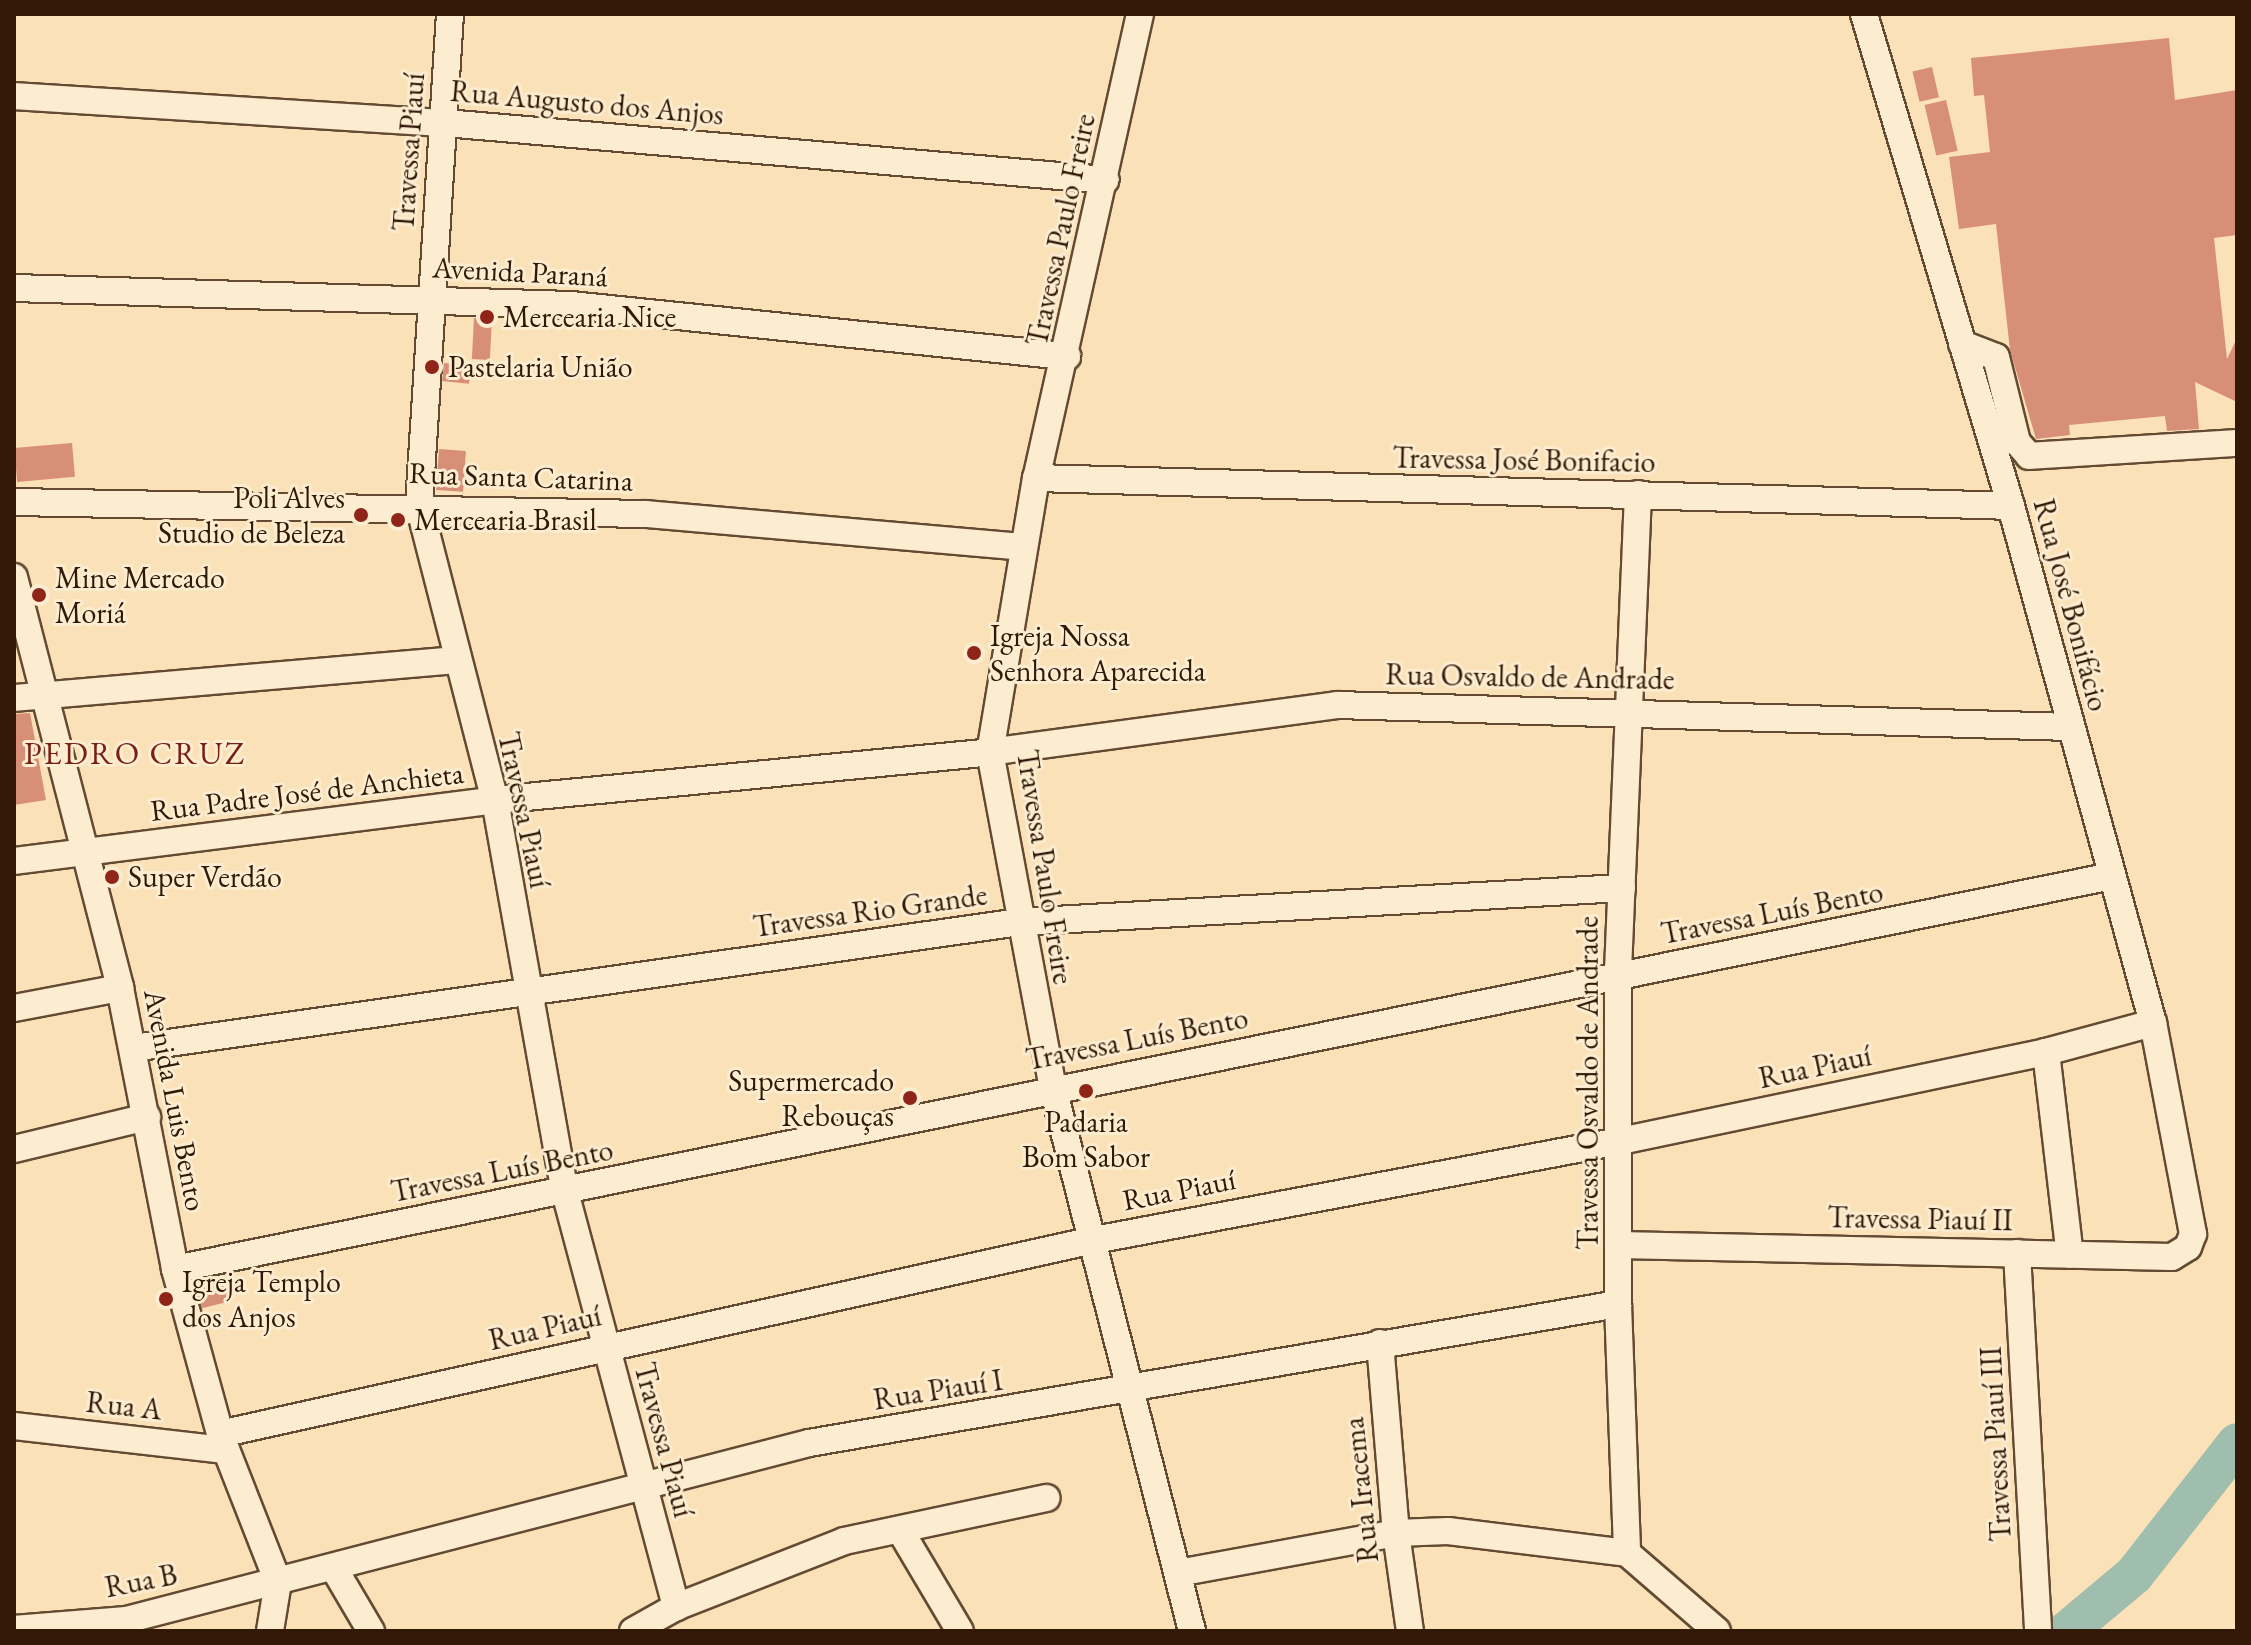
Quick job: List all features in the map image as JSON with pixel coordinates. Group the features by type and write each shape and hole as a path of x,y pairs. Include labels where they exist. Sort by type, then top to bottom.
{"street":[{"name":"Travessa Piauí","path":"450,14 419,505 455,660 495,800 525,991 565,1192 676,1607"},
{"name":"Travessa Paulo Freire","path":"1140,14 1067,356 1036,478 990,752 1019,922 1053,1088 1089,1241 1192,1631"},
{"name":"Rua José Bonifácio","path":"1864,14 2011,506 2153,1023 2192,1220"},
{"name":"Rua Augusto dos Anjos","path":"14,96 445,123 1106,180"},
{"name":"Avenida Paraná","path":"14,288 431,298 571,305 1067,356"},
{"path":"1962,344 1996,357 2017,442 2029,456 2237,443"},
{"name":"Travessa José Bonifacio","path":"1036,478 2011,506"},
{"name":"Travessa Osvaldo de Andrade","path":"1627,1553 1618,1304 1618,977 1638,494"},
{"name":"Rua Santa Catarina","path":"14,502 419,505 646,514 1024,547"},
{"name":"Avenida Luis Bento","path":"14,577 41,696 87,852 120,988 175,1269 223,1442 278,1582"},
{"path":"14,698 455,660"},
{"name":"Rua Osvaldo de Andrade","path":"990,752 1337,705 1627,711 2071,727"},
{"name":"Rua Padre José de Anchieta","path":"14,861 495,800 990,752"},
{"name":"Travessa Luís Bento","path":"175,1269 565,1192 1053,1088 2112,876"},
{"name":"Travessa Rio Grande","path":"133,1048 1019,922 1622,888"},
{"path":"18,1007 120,988"},
{"name":"Rua Piauí","path":"223,1442 606,1347 1089,1241 1620,1141 2046,1052 2153,1023"},
{"path":"2046,1052 2070,1255"},
{"path":"14,1149 147,1117"},
{"name":"Travessa Piauí II","path":"1619,1245 2172,1257 2188,1247 2192,1220"},
{"name":"Travessa Piauí III","path":"2017,1253 2038,1631"},
{"name":"Rua Piauí I","path":"278,1582 335,1570 809,1443 1128,1391 1380,1343 1618,1304"},
{"name":"Rua Iracema","path":"1380,1343 1396,1533 1410,1631"},
{"name":"Rua A","path":"14,1426 223,1442"},
{"path":"633,1631 676,1607 844,1541 1046,1498"},
{"path":"900,1530 960,1631"},
{"path":"1178,1573 1396,1533 1522,1537 1627,1553 1717,1631"},
{"path":"335,1570 371,1631"},
{"path":"270,1631 278,1582"},
{"name":"Rua B","path":"14,1629 124,1625 278,1582"}],"building":[{"path":"2169,38 2175,100 2237,90 2237,235 2214,238 2227,359 2237,338 2237,402 2195,382 2199,429 2167,431 2165,416 2069,425 2070,435 2036,439 2010,350 1996,224 1959,229 1949,157 1990,152 1984,95 1974,96 1971,58"},
{"path":"1932,67 1939,97 1919,102 1913,71"},
{"path":"1946,100 1958,151 1936,156 1925,105"},
{"path":"474,318 492,319 490,360 472,359"},
{"path":"444,363 471,366 469,384 442,381"},
{"path":"72,443 75,477 17,482 14,448"},
{"path":"439,449 466,451 463,492 436,490"},
{"path":"30,713 46,800 14,805 14,714"},
{"path":"224,1281 229,1301 202,1308 197,1288"}],"waterway":[{"path":"2067,1631 2134,1575 2237,1443"}],"place":[{"name":"Mercearia Nice","path":"487,317"},
{"name":"Pastelaria União","path":"432,367"},
{"name":"Poli Alves Studio de Beleza","path":"361,515"},
{"name":"Mercearia Brasil","path":"398,520"},
{"name":"Mine Mercado Moriá","path":"39,595"},
{"name":"Igreja Nossa Senhora Aparecida","path":"974,653"},
{"name":"Super Verdão","path":"112,877"},
{"name":"Padaria Bom Sabor","path":"1086,1091"},
{"name":"Supermercado Rebouças","path":"910,1098"},
{"name":"Igreja Templo dos Anjos","path":"166,1299"}],"district":[{"name":"PEDRO CRUZ","path":"135,753"}]}
